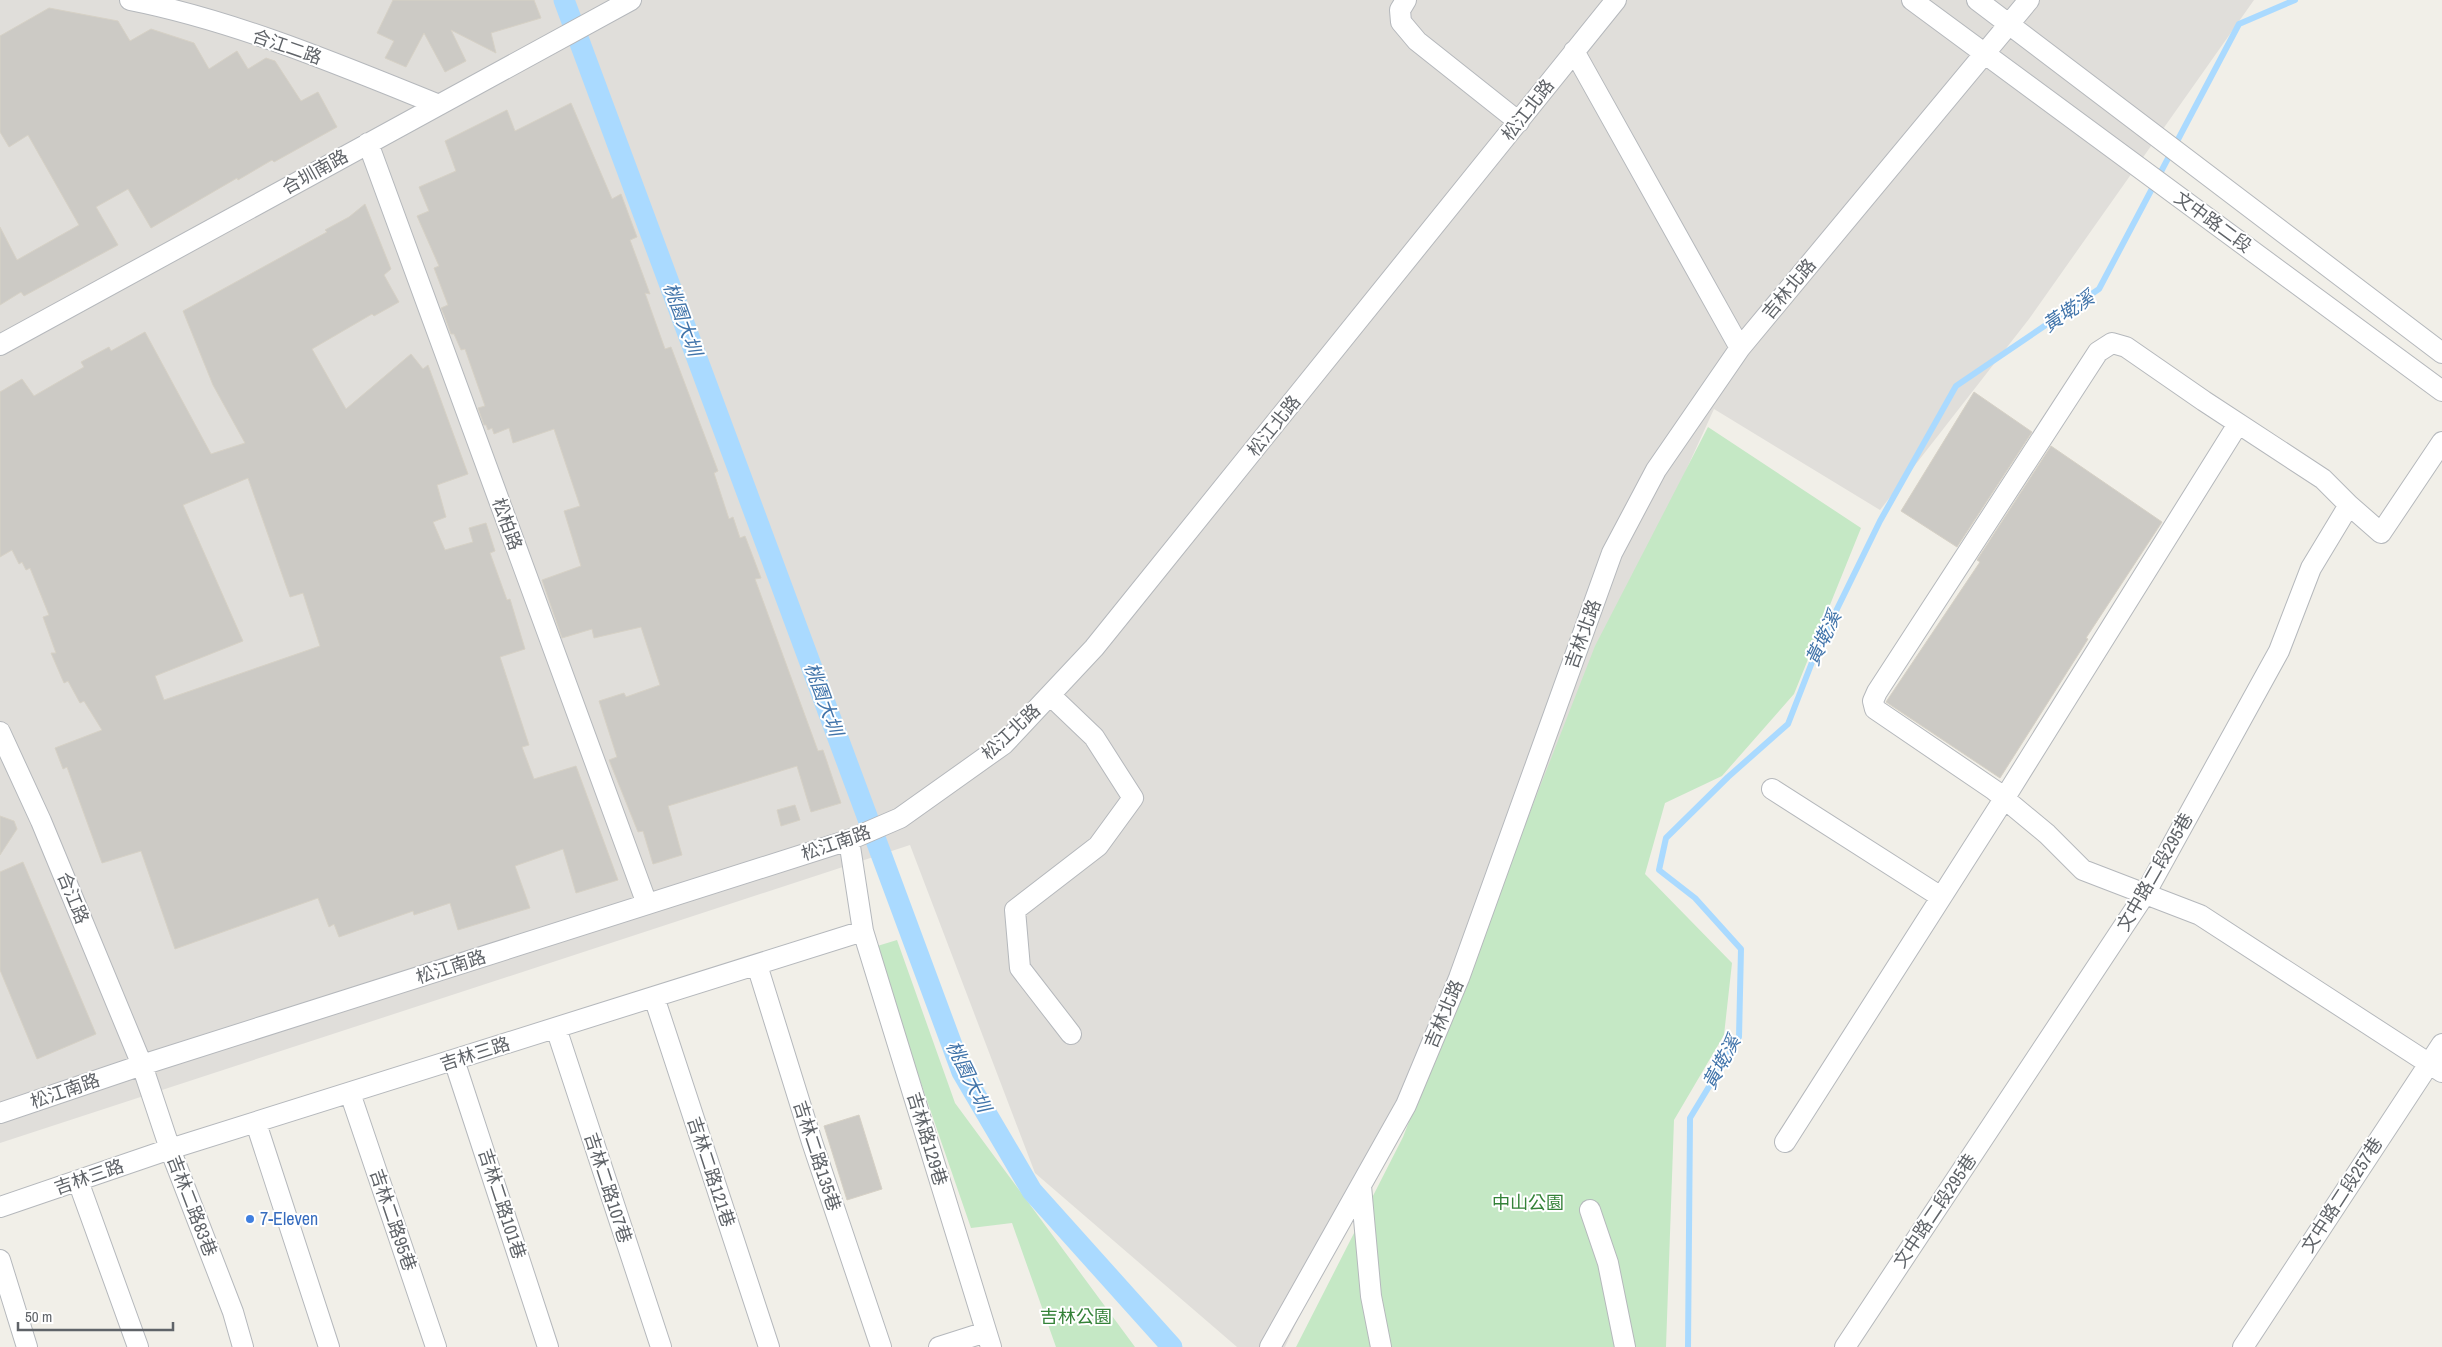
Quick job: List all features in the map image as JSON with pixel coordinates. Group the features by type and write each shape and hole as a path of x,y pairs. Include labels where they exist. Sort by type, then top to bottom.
{"street":[{"name":"合江二路","path":"130,0 157,5 299,49 439,105"},
{"name":"合圳南路","path":"0,345 631,0"},
{"path":"1406,0 1400,10 1401,22 1417,41 1519,122"},
{"name":"松江北路","path":"900,818 1004,744 1094,648 1616,0"},
{"name":"文中路二段","path":"1912,0 2442,391"},
{"name":"文中路二段","path":"1976,0 2442,353"},
{"name":"吉林北路","path":"1270,1347 1406,1105 1459,978 1612,553 1656,470 1740,348 2029,0"},
{"path":"1574,51 1740,348"},
{"name":"松柏路","path":"368,143 647,904"},
{"path":"2435,1068 2200,915 2083,870 2047,834 2004,799 1875,709 1873,701 1877,692 2098,352 2112,343 2126,347 2238,424 2323,479 2381,533 2442,442"},
{"path":"1784,1142 2004,799 2238,424"},
{"name":"文中路二段295巷","path":"1845,1347 2144,894 2279,650 2311,568 2349,505"},
{"path":"1050,695 1094,737 1133,798 1098,846 1015,910 1020,968 1071,1034"},
{"name":"合江路","path":"0,732 41,821 142,1066"},
{"path":"1772,788 1942,897"},
{"name":"松江南路","path":"0,1113 854,838 900,818"},
{"path":"854,838 863,931"},
{"name":"吉林三路","path":"0,1207 170,1149 863,931"},
{"name":"吉林路129巷","path":"863,931 988,1339"},
{"name":"吉林二路135巷","path":"757,964 812,1142 881,1347"},
{"name":"吉林二路121巷","path":"654,997 769,1347"},
{"name":"吉林二路107巷","path":"556,1028 661,1347"},
{"name":"文中路二段257巷","path":"2243,1347 2435,1068 2442,1044"},
{"name":"吉林二路101巷","path":"454,1060 548,1347"},
{"name":"吉林二路83巷","path":"142,1066 170,1149 233,1312 243,1347"},
{"name":"吉林二路95巷","path":"350,1093 436,1347"},
{"path":"256,1123 328,1347"},
{"path":"78,1181 138,1347"},
{"path":"1361,1186 1371,1296 1381,1347"},
{"path":"1590,1210 1608,1262 1625,1347"},
{"path":"0,1260 27,1347"},
{"path":"939,1347 988,1339"}],"shaded area":[{"path":"0,0 2254,0 2029,319 1880,510 1714,409 1285,1347 1237,1347 1035,1173 910,845 0,1143"}],"green space":[{"name":"中山公園","path":"1708,427 1861,528 1794,694 1722,776 1665,803 1645,874 1732,963 1724,1035 1674,1120 1666,1347 1296,1347 1403,1137 1595,646"},
{"name":"吉林公園","path":"897,940 955,1103 1135,1347 1056,1347 1012,1223 971,1228 874,947"}],"building":[{"path":"393,0 534,0 541,18 491,33 496,53 451,30 466,61 445,72 424,33 406,67 385,58 394,41 377,33"},
{"path":"49,8 118,21 130,41 151,29 194,43 209,69 237,51 248,69 266,58 275,61 301,101 318,92 337,127 274,162 272,160 238,180 237,178 151,228 128,189 96,207 118,245 24,296 21,292 0,305 0,227 17,260 79,225 28,135 9,147 0,132 0,36"},
{"path":"571,103 612,199 621,194 637,237 630,240 650,294 645,293 665,349 671,347 718,471 714,473 729,519 733,517 740,538 745,536 761,578 755,579 818,751 823,750 841,803 811,812 797,766 668,806 682,855 653,864 643,831 638,832 609,760 617,757 599,701 624,693 626,697 660,685 641,627 594,638 592,629 562,638 542,580 581,566 564,511 580,506 554,429 513,443 509,428 494,434 492,428 488,430 486,425 484,425 478,408 485,406 465,349 461,350 454,334 451,334 441,308 448,305 434,268 439,266 417,216 429,211 419,187 456,171 445,141 507,110 515,131"},
{"path":"365,204 391,269 384,275 399,302 374,316 372,314 312,349 346,409 411,354 423,369 428,365 468,474 437,485 446,517 433,522 445,550 473,542 469,528 486,523 495,551 490,553 507,600 510,599 525,649 500,657 529,745 522,747 534,779 576,766 618,880 576,893 563,849 515,866 530,908 458,930 450,903 414,915 413,911 339,937 334,924 329,927 318,898 175,949 141,851 102,863 67,767 63,769 55,748 102,730 84,701 80,703 68,681 64,683 51,653 56,653 43,617 49,615 30,568 26,570 22,562 19,564 12,550 0,557 0,392 22,379 34,396 84,367 81,362 109,347 111,351 145,332 211,454 245,443 213,385 183,311 327,232 325,230 349,217","holes":["248,478 290,597 303,593 320,646 164,700 155,676 243,641 183,505"]},
{"path":"1974,392 2032,432 1957,547 1901,511"},
{"path":"2051,446 2162,522 2086,638 2088,639 2000,778 1886,702 1980,562 1977,560"},
{"path":"795,805 800,820 781,826 777,810"},
{"path":"0,816 14,821 17,829 0,855"},
{"path":"23,862 96,1034 37,1059 0,970 0,872"},
{"path":"859,1115 882,1189 847,1200 824,1126"}],"waterway":[{"name":"桃園大圳","path":"564,0 962,1072 1032,1191 1172,1347"},
{"name":"黃墘溪","path":"1688,1347 1690,1118 1739,1037 1741,949 1695,898 1659,870 1666,838 1728,777 1788,724 1816,652 1880,521 1956,386 2099,289 2239,24 2295,0"}],"place":[{"name":"7-Eleven","path":"250,1219"}]}
